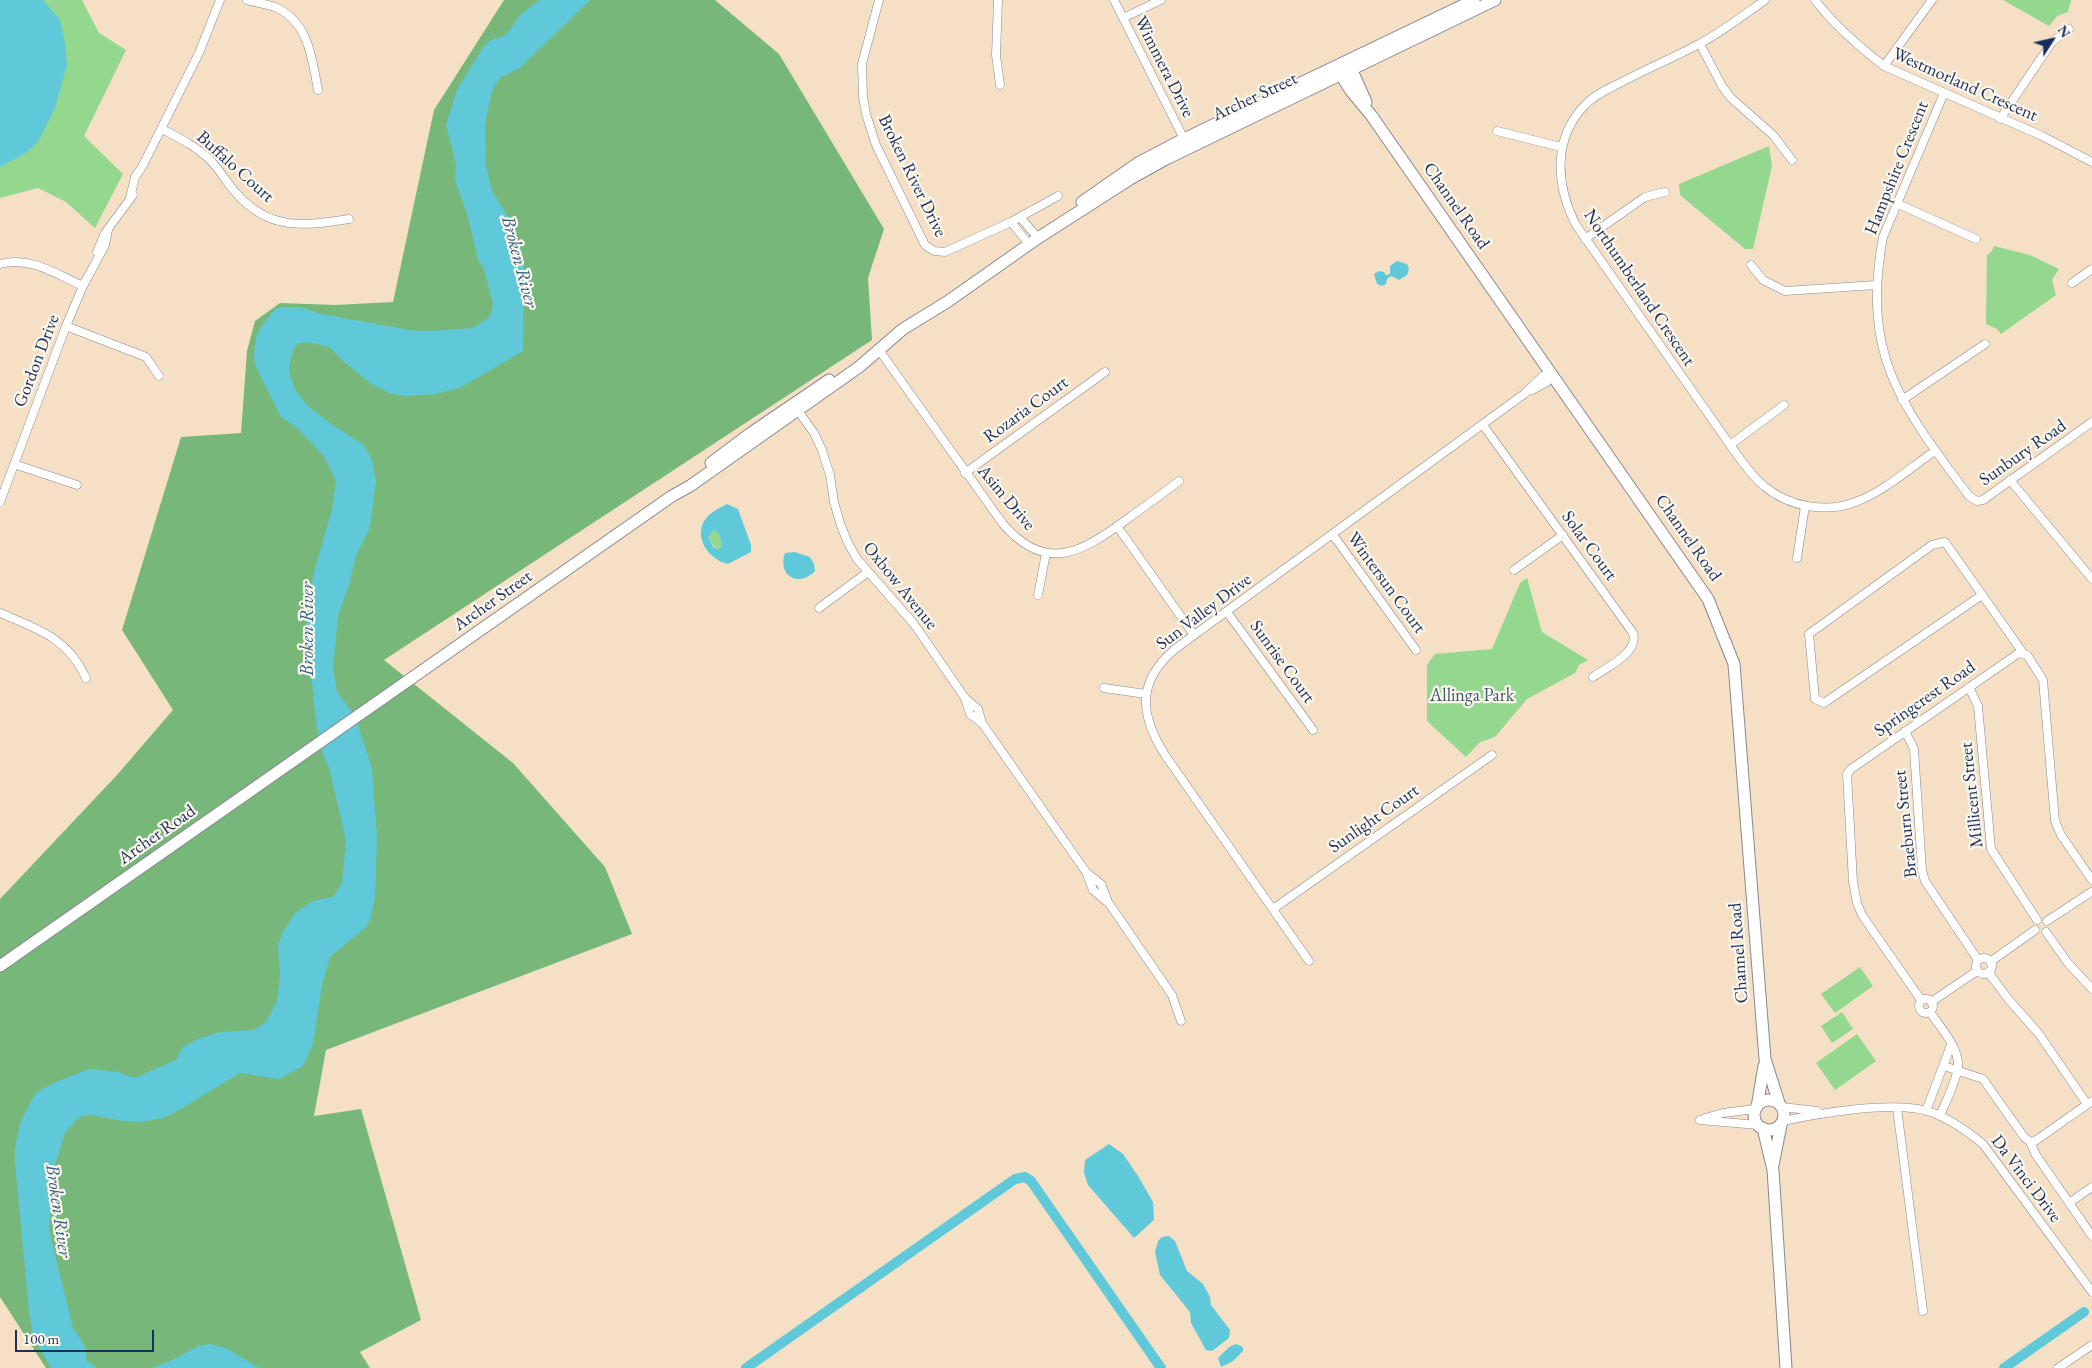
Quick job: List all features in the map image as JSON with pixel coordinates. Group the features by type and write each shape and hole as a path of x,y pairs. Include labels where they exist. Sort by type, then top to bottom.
{"main road":[{"name":"Archer Street","path":"334,733 672,496 690,486 796,408 859,367 869,357 908,334 947,302 1128,176 1186,143 1338,72 1408,37 1474,0"},
{"name":"Archer Street","path":"1457,8 1495,0"},
{"name":"Channel Road","path":"1350,66 1371,115"},
{"name":"Channel Road","path":"1338,72 1371,115 1708,599 1734,664 1765,1059 1780,1105"},
{"name":"Archer Road","path":"0,966 334,733"},
{"name":"Channel Road","path":"1756,1108 1765,1059"},
{"path":"1773,1170 1782,1123 1780,1105 1774,1101 1764,1101 1756,1108 1755,1119 1760,1126 1773,1170 1786,1368"},
{"path":"1760,1126 1775,1129 1782,1123"}],"street":[{"name":"Gordon Drive","path":"0,502 2,490 14,464 82,286 105,245 108,230 136,191 142,167 207,36 220,0"},
{"path":"247,0 277,8 294,20 307,40 318,90"},
{"name":"Broken River Drive","path":"879,0 862,64 862,89 866,114 876,145 923,242 934,251 945,252 1011,222 1058,196"},
{"path":"998,0 996,55 1000,85"},
{"name":"Wimmera Drive","path":"1114,0 1186,143"},
{"path":"1123,18 1161,0"},
{"name":"Northumberland Crescent","path":"1765,0 1700,44 1601,92 1585,105 1576,117 1561,147 1560,174 1566,206 1585,239 1730,444 1762,485 1773,493 1805,506 1829,507 1858,501 1935,451"},
{"name":"Westmorland Crescent","path":"1815,0 1842,31 1861,49 1884,66 2073,151 2092,162"},
{"path":"1884,66 1932,0"},
{"path":"2000,118 2052,42 2068,29"},
{"path":"1700,44 1722,86 1731,98 1773,135 1792,160"},
{"name":"Hampshire Crescent","path":"1944,93 1883,237 1876,285 1876,316 1882,350 1902,400 1935,451 1970,497"},
{"name":"Buffalo Court","path":"162,129 196,148 211,161 249,206 265,216 295,225 349,219"},
{"path":"1497,131 1561,147"},
{"path":"1585,239 1645,197 1665,192"},
{"path":"1896,204 1976,239"},
{"path":"1020,217 1033,241"},
{"path":"1011,222 1033,241"},
{"path":"0,264 12,261 32,263 82,286"},
{"path":"1751,265 1763,280 1785,291 1876,285"},
{"path":"2072,283 2092,269"},
{"path":"66,326 146,357 159,376"},
{"path":"1902,400 1986,344"},
{"name":"Asim Drive","path":"882,348 965,473 1016,539 1026,546 1046,553 1074,552 1096,542 1180,481"},
{"name":"Rozaria Court","path":"965,473 1105,372"},
{"name":"Sun Valley Drive","path":"1308,961 1165,755 1152,733 1146,711 1146,694 1157,668 1167,656 1524,394 1547,382 1552,374"},
{"path":"1730,444 1784,406"},
{"name":"Oxbow Avenue","path":"796,408 814,433 822,450 830,475 840,526 848,543 868,572 914,624 964,698 978,709 982,723 1086,872 1101,884 1108,902 1172,995 1181,1021"},
{"name":"Sunbury Road","path":"1970,497 1977,501 1983,500 2092,422"},
{"name":"Solar Court","path":"1483,425 1631,628 1634,637 1633,646 1627,653 1593,677"},
{"path":"14,464 77,486"},
{"path":"2010,480 2092,580"},
{"path":"1797,558 1805,506"},
{"path":"1117,526 1194,635"},
{"name":"Wintersun Court","path":"1333,535 1416,650"},
{"path":"1514,570 1563,535"},
{"path":"1982,595 1824,703 1815,699 1809,634 1932,545 1946,542 2023,653 2032,661 2043,680 2055,822 2061,835 2092,881 2090,886 2092,893 2048,921"},
{"path":"1038,595 1046,553"},
{"path":"819,608 868,572"},
{"name":"Sunrise Court","path":"1227,612 1312,730"},
{"path":"0,613 42,630 62,643 79,661 86,678"},
{"name":"Springcrest Road","path":"1921,1000 1862,915 1857,903 1853,882 1847,791 1848,774 1851,769 1905,731 2014,656 2023,653"},
{"name":"Millicent Street","path":"1969,687 1978,706 1991,849 2038,920"},
{"path":"1104,688 1146,694"},
{"name":"Braeburn Street","path":"1905,731 1914,749 1922,870 1925,881 1978,960"},
{"name":"Sunlight Court","path":"1273,909 1492,755"},
{"path":"2046,932 2042,934 2034,926 2042,918 2048,921"},
{"path":"2046,932 2049,926 2048,921"},
{"path":"1990,962 2036,930"},
{"path":"2046,932 2068,963 2092,989"},
{"path":"1977,971 1978,960 1983,959 1990,962"},
{"path":"1977,971 1982,974 1988,972 1991,969 1990,962"},
{"path":"1932,1002 1977,971"},
{"path":"1988,972 2009,1000 2039,1034 2090,1103 2035,1141 2030,1142"},
{"path":"1930,1012 1922,1013 1918,1005 1921,1000 1928,999 1932,1002"},
{"path":"1930,1012 1933,1008 1932,1002"},
{"path":"1930,1012 1957,1058 1956,1071 1940,1116"},
{"path":"1926,1111 1951,1045"},
{"path":"1944,1066 1983,1079 2024,1137 2030,1142 2036,1155 2092,1236"},
{"name":"Da Vinci Drive","path":"1780,1105 1826,1112"},
{"path":"1756,1108 1724,1113 1700,1120 1760,1126"},
{"path":"1897,1108 1923,1311"},
{"name":"Da Vinci Drive","path":"1782,1123 1826,1112 1897,1108 1914,1108 1940,1116 1960,1127 1983,1144 2092,1292"},
{"path":"2069,1203 2092,1187"},
{"path":"2058,1368 2092,1345"}],"green space":[{"path":"0,0 82,0 99,33 126,50 84,136 123,174 95,228 66,202 38,188 0,198"},
{"path":"504,0 715,0 779,54 884,229 868,278 872,340 384,660 513,763 605,867 632,934 326,1050 314,1116 361,1109 421,1320 360,1352 370,1368 46,1368 0,1297 0,899 117,775 173,710 122,630 181,437 241,433 247,351 255,321 280,303 335,305 393,302 434,110"},
{"path":"2003,0 2071,0 2068,12 2057,16 2049,26"},
{"path":"1769,146 1772,166 1753,249 1745,249 1680,195 1679,184"},
{"path":"1994,246 2030,255 2059,269 2052,280 2056,295 2001,334 1997,329 1986,324 1987,255"},
{"path":"714,530 719,534 722,546 719,549 715,548 708,537"},
{"name":"Allinga Park","path":"1527,578 1542,632 1588,660 1579,665 1575,673 1527,699 1495,737 1480,742 1466,757 1427,721 1427,665 1435,654 1492,649 1520,583"},
{"path":"1860,967 1873,986 1835,1013 1821,994"},
{"path":"1842,1012 1853,1029 1832,1043 1821,1026"},
{"path":"1857,1034 1876,1061 1835,1090 1816,1063"}],"water":[{"path":"0,0 43,0 60,20 67,65 55,108 38,142 24,154 0,167"},
{"name":"Broken River","path":"540,0 590,0 520,68 501,77 494,86 485,124 486,166 492,191 506,213 524,261 523,351 460,388 436,394 405,396 389,393 370,383 329,347 309,342 299,343 294,348 289,366 290,376 296,391 308,406 331,424 364,445 372,461 376,481 370,527 356,556 349,585 338,616 333,669 337,692 355,716 372,768 377,838 375,896 371,917 366,927 330,957 322,985 313,1044 303,1066 279,1079 240,1073 163,1118 140,1122 122,1121 92,1115 83,1116 77,1119 65,1133 54,1168 49,1230 73,1328 86,1348 86,1360 97,1368 51,1368 33,1336 15,1162 15,1148 20,1123 31,1101 37,1092 89,1069 118,1072 135,1078 176,1060 183,1047 200,1038 221,1032 254,1030 266,1022 277,1001 280,976 278,945 283,932 295,913 313,901 333,897 342,883 346,840 316,722 306,624 314,572 332,509 336,481 324,456 296,427 281,417 255,365 256,338 261,327 275,309 282,307 301,307 318,313 348,319 410,330 430,331 473,328 490,317 493,304 483,266 479,263 468,217 455,180 456,164 446,125 457,90 482,49 489,41 506,35 521,14"},
{"path":"1397,261 1407,264 1409,269 1407,275 1399,280 1391,276 1387,279 1386,284 1382,286 1377,284 1374,274 1379,271 1384,272 1386,275 1390,274 1390,266"},
{"path":"727,504 738,509 751,545 751,552 728,564 713,557 707,551 701,536 704,521 710,514","holes":["714,530 719,534 722,546 719,549 714,548 708,537"]},
{"path":"795,552 810,557 814,564 815,571 802,579 791,577 784,568 785,553"},
{"path":"1109,1144 1123,1154 1153,1202 1154,1220 1134,1238 1088,1185 1084,1173 1085,1160"},
{"path":"1169,1236 1175,1241 1187,1271 1203,1284 1210,1297 1211,1305 1230,1330 1229,1338 1212,1351 1206,1350 1191,1323 1190,1312 1160,1275 1155,1252 1158,1241 1162,1237"},
{"path":"210,1344 226,1348 259,1368 152,1368 177,1358 198,1346"},
{"path":"1236,1344 1243,1347 1243,1351 1233,1361 1221,1367 1218,1358 1229,1347"}],"waterway":[{"path":"746,1368 1015,1179 1025,1177 1031,1181 1161,1368"},
{"path":"2004,1368 2084,1312"}]}
